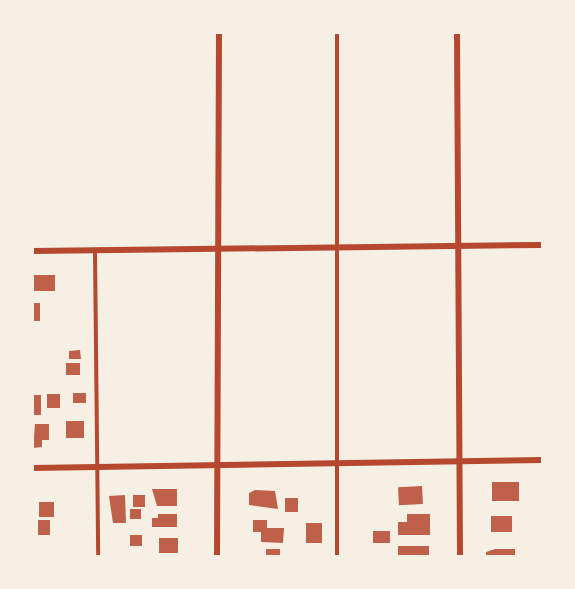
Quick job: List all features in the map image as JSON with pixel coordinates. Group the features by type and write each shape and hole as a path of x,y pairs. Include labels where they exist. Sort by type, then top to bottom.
{"street":[{"path":"218,556 216,249 219,33"},
{"path":"457,33 460,556"},
{"path":"33,251 542,244"},
{"path":"33,468 542,460"}],"lane":[{"path":"337,33 339,247 337,556"},
{"path":"95,251 98,556"}],"building":[{"path":"33,275 55,275 55,291 33,291"},
{"path":"33,303 40,303 40,321 33,321"},
{"path":"80,350 81,359 69,359 69,351"},
{"path":"66,363 80,363 80,375 66,375"},
{"path":"73,393 86,393 86,403 73,403"},
{"path":"47,394 60,394 60,408 47,408"},
{"path":"33,395 41,395 41,415 33,415"},
{"path":"66,421 84,421 84,438 66,438"},
{"path":"35,424 49,424 49,440 42,440 42,447 33,448"},
{"path":"492,482 519,482 519,501 492,501"},
{"path":"422,486 423,504 399,505 398,487"},
{"path":"152,489 177,489 177,506 157,506"},
{"path":"255,490 275,491 278,509 249,505 249,493"},
{"path":"125,495 126,523 113,523 109,496"},
{"path":"133,495 145,495 145,507 133,507"},
{"path":"285,498 298,498 298,512 285,512"},
{"path":"39,502 54,502 54,517 39,517"},
{"path":"130,509 141,509 141,519 130,519"},
{"path":"158,514 177,514 177,527 152,527 152,518 158,518"},
{"path":"407,514 430,514 430,535 398,535 398,522 407,522"},
{"path":"491,516 512,516 512,532 491,532"},
{"path":"38,520 50,520 50,535 38,535"},
{"path":"253,520 267,520 267,528 284,528 283,543 261,542 261,532 253,532"},
{"path":"306,523 322,523 322,543 306,543"},
{"path":"373,531 390,531 390,543 373,543"},
{"path":"130,535 142,535 142,546 130,546"},
{"path":"159,538 178,538 178,553 159,553"},
{"path":"398,546 429,546 429,556 398,556"},
{"path":"266,549 280,549 280,556 266,556"},
{"path":"495,549 515,549 515,556 486,556 486,552"}]}
